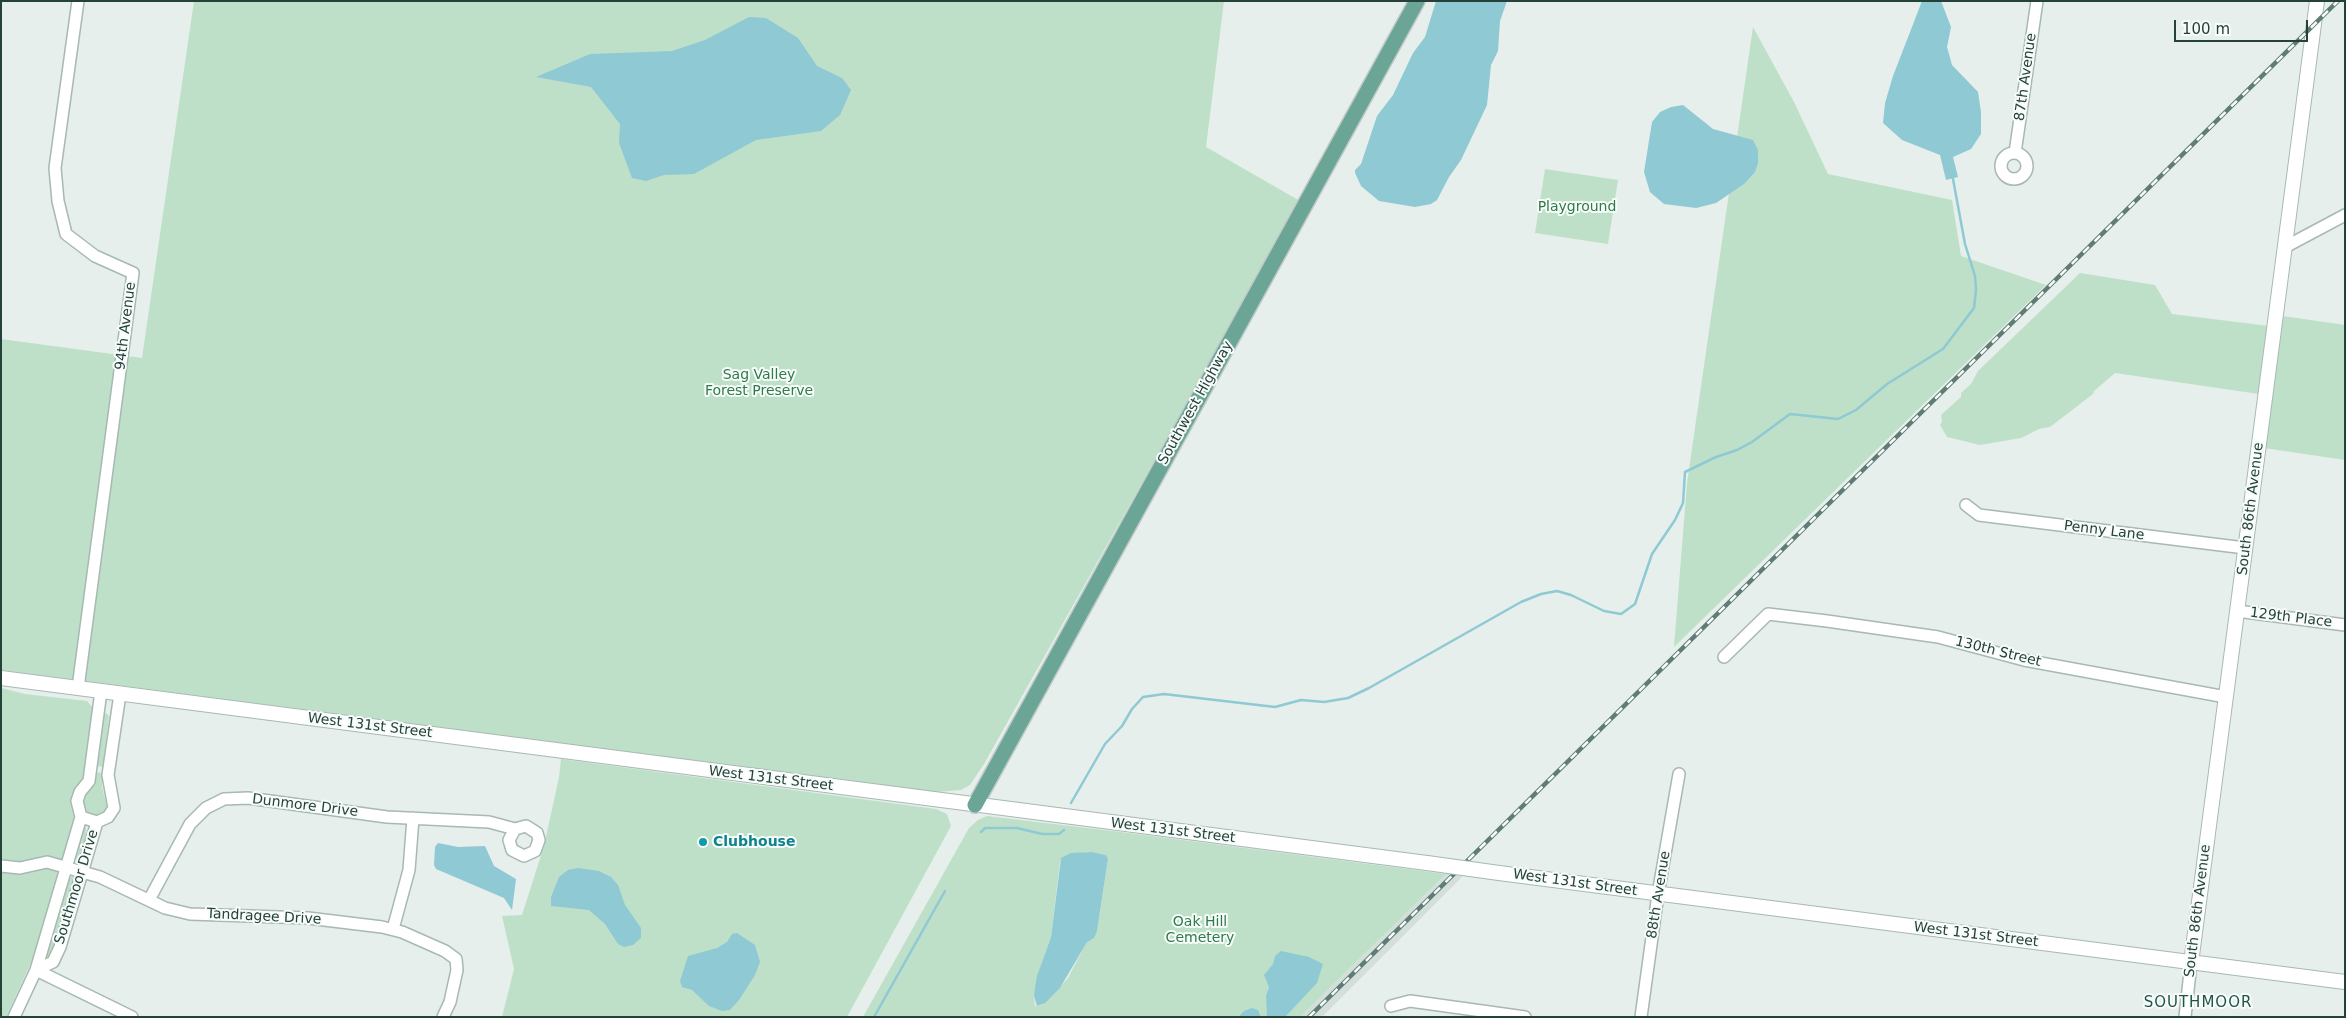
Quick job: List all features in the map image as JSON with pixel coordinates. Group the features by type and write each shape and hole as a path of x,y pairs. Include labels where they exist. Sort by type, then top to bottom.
{"main road":[{"name":"Southwest Highway","path":"975,805 1417,1"}],"street":[{"name":"94th Avenue","path":"78,1 55,168 58,201 66,234 95,256 133,273 78,688"},
{"name":"87th Avenue","path":"2015,153 2038,1"},
{"name":"South 86th Avenue","path":"2185,1017 2317,1"},
{"path":"2285,246 2345,215"},
{"name":"Penny Lane","path":"1966,505 1979,515 2245,548"},
{"name":"129th Place","path":"2237,611 2345,625"},
{"name":"130th Street","path":"1724,657 1768,614 1827,620 1938,637 2024,660 2226,697"},
{"name":"West 131st Street","path":"1,678 1499,872 2191,964 2345,982"},
{"name":"Southmoor Drive","path":"14,1017 36,970 81,817 77,801 80,792 89,781 102,691"},
{"name":"Southmoor Drive","path":"81,817 97,822 108,818 114,808 108,782 120,694"},
{"name":"88th Avenue","path":"1641,1017 1658,894 1680,774"},
{"name":"Dunmore Drive","path":"149,900 190,824 206,808 224,799 248,798 413,818 489,822 515,829"},
{"path":"393,929 410,863 413,818"},
{"name":"Southmoor Drive","path":"36,970 53,962 60,947 97,822"},
{"name":"Tandragee Drive","path":"1,866 20,868 42,862 82,872 100,877 176,912 308,918 393,929 452,954 457,965 450,1002 443,1017"},
{"path":"36,970 132,1017"},
{"path":"1390,1006 1410,1001 1525,1017"}],"shaded area":[{"path":"1446,874 1463,876 1322,1017 1300,1017"}],"green space":[{"name":"Sag Valley Forest Preserve","path":"194,1 1224,1 1206,147 1300,201 984,764 970,785 961,790 938,792 1,670 1,339 142,358"},
{"path":"1753,27 1794,102 1828,174 1952,200 1961,256 2046,285 1674,647 1687,483"},
{"name":"Playground","path":"1545,169 1618,180 1608,244 1535,233"},
{"path":"2080,273 2155,285 2172,314 2269,326 2259,394 2115,373 2093,394 2050,427 2039,429 2021,438 1980,445 1947,437 1940,425 1942,422 1941,415 1961,397 1961,393 1971,384 1978,371"},
{"path":"2283,316 2345,325 2345,460 2264,448"},
{"path":"1,688 25,694 87,701 93,708 83,780 72,794 70,802 75,822 34,956 6,1017 1,1017"},
{"path":"106,713 109,716 103,767 96,766 104,714"},
{"path":"561,759 936,809 947,814 951,826 847,1017 502,1017 514,969 502,916 522,915 544,846"},
{"path":"95,772 102,773 102,787 107,806 104,812 94,816 84,811 82,804 83,797"},
{"name":"Oak Hill Cemetery","path":"987,816 1446,874 1300,1017 863,1017 969,828 978,820","holes":["1092,852 1106,855 1108,859 1097,931 1087,941 1068,978 1054,994 1041,1005 1035,1006 1034,996 1041,965 1051,937 1060,861 1080,853"]},
{"path":"86,827 87,838 80,863 77,863 75,852 83,828"},
{"path":"77,876 58,941 48,958 45,955 67,883 71,877"}],"water":[{"path":"1436,1 1507,1 1500,21 1498,51 1491,65 1487,105 1461,160 1449,177 1437,200 1431,204 1415,207 1379,201 1361,186 1355,170 1361,164 1377,116 1393,95 1413,53 1425,37"},
{"path":"1922,1 1941,1 1951,27 1947,47 1952,65 1978,92 1981,112 1981,134 1971,149 1953,157 1958,177 1946,180 1940,155 1902,140 1883,123 1885,103 1893,76"},
{"path":"749,17 766,18 798,38 817,66 842,78 851,90 840,115 821,131 756,140 694,174 664,175 646,181 632,178 619,143 620,124 591,87 536,77 590,54 672,51 705,40"},
{"path":"1683,105 1713,129 1753,140 1758,150 1758,163 1755,172 1744,184 1716,203 1696,208 1664,204 1650,192 1644,172 1652,122 1660,112 1671,107"},
{"path":"438,843 458,847 485,846 494,866 516,879 512,910 504,898 436,869 434,865 435,847"},
{"path":"1092,852 1106,855 1108,859 1097,931 1094,938 1087,942 1060,988 1045,1003 1037,1006 1034,996 1035,988 1037,976 1051,937 1061,858 1071,853"},
{"path":"578,868 599,871 611,877 618,885 625,905 641,928 641,938 633,945 624,947 618,944 605,924 589,910 551,906 551,897 559,877 568,870"},
{"path":"737,933 755,945 760,962 755,975 739,1000 730,1010 722,1011 709,1006 692,990 682,987 680,981 688,956 717,948 727,942 732,934"},
{"path":"1281,951 1309,957 1323,964 1317,983 1285,1017 1267,1017 1266,996 1269,987 1264,975 1273,964 1275,956"},
{"path":"1252,1008 1258,1010 1261,1017 1238,1017 1244,1011"}],"waterway":[{"path":"1071,803 1105,744 1122,726 1132,709 1143,697 1164,694 1275,707 1301,700 1324,702 1348,698 1521,602 1541,594 1557,591 1571,595 1604,611 1621,614 1635,604 1652,554 1675,520 1683,503 1685,472 1752,442 1790,414 1838,419 1856,410 1887,384 1943,349 1974,308 1976,290 1975,276 1965,244 1953,179"},
{"path":"981,832 985,828 1017,828 1042,834 1059,834 1064,830"},
{"path":"874,1017 945,891"}],"railway":[{"path":"1309,1017 2338,1"}],"place":[{"name":"Clubhouse","path":"703,842"}],"district":[{"name":"SOUTHMOOR","path":"2198,1003"}]}
